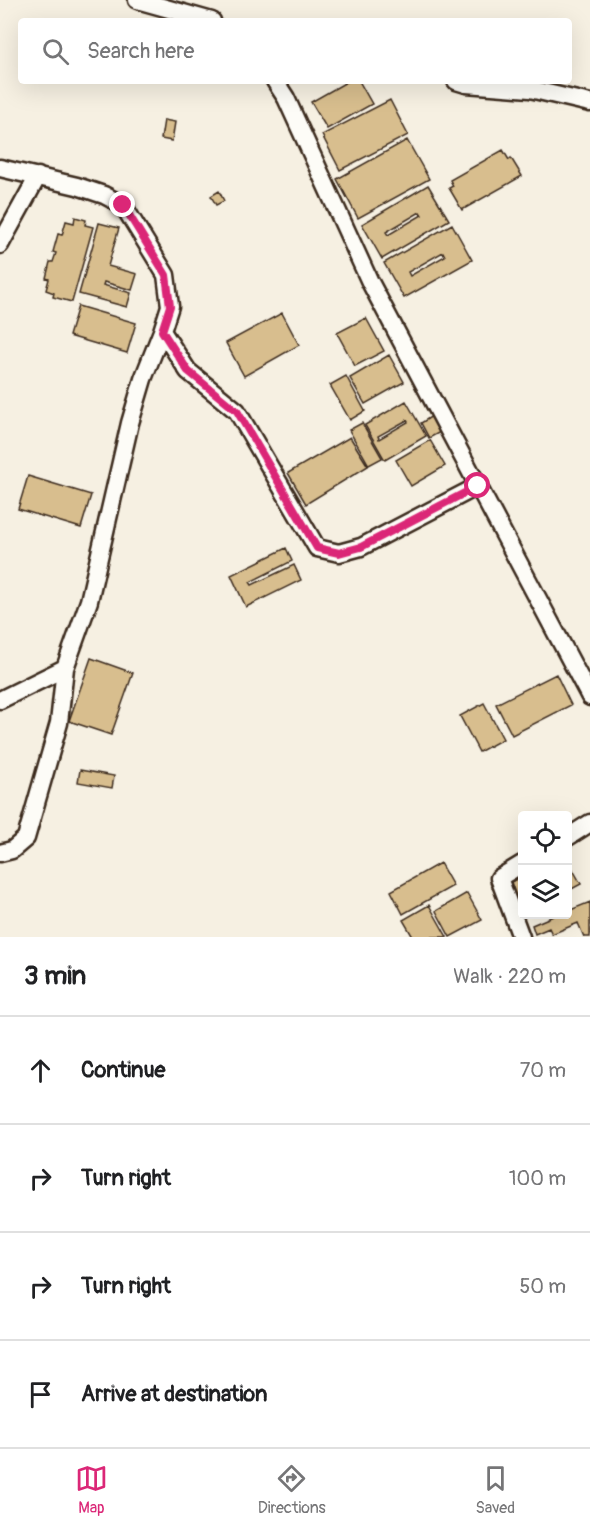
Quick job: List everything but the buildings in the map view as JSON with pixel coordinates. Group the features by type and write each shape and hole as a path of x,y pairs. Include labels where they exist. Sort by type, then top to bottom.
{"street":[{"path":"137,0 201,18"},
{"path":"277,84 286,98 370,282 590,697"},
{"path":"466,84 530,89 590,104"},
{"path":"0,168 38,176 104,195 123,205 166,275 170,306 136,401 88,601 65,668 59,723 26,838 12,850 0,852"},
{"path":"0,245 38,176"},
{"path":"162,331 188,371 237,411 317,548 339,553 361,547 478,486"},
{"path":"0,700 65,668"},
{"path":"572,834 590,824"},
{"path":"520,865 499,878 521,937"}],"route":[{"path":"123,205 166,275 170,306 162,331 188,371 237,411 317,548 339,553 361,547 478,486"}]}
